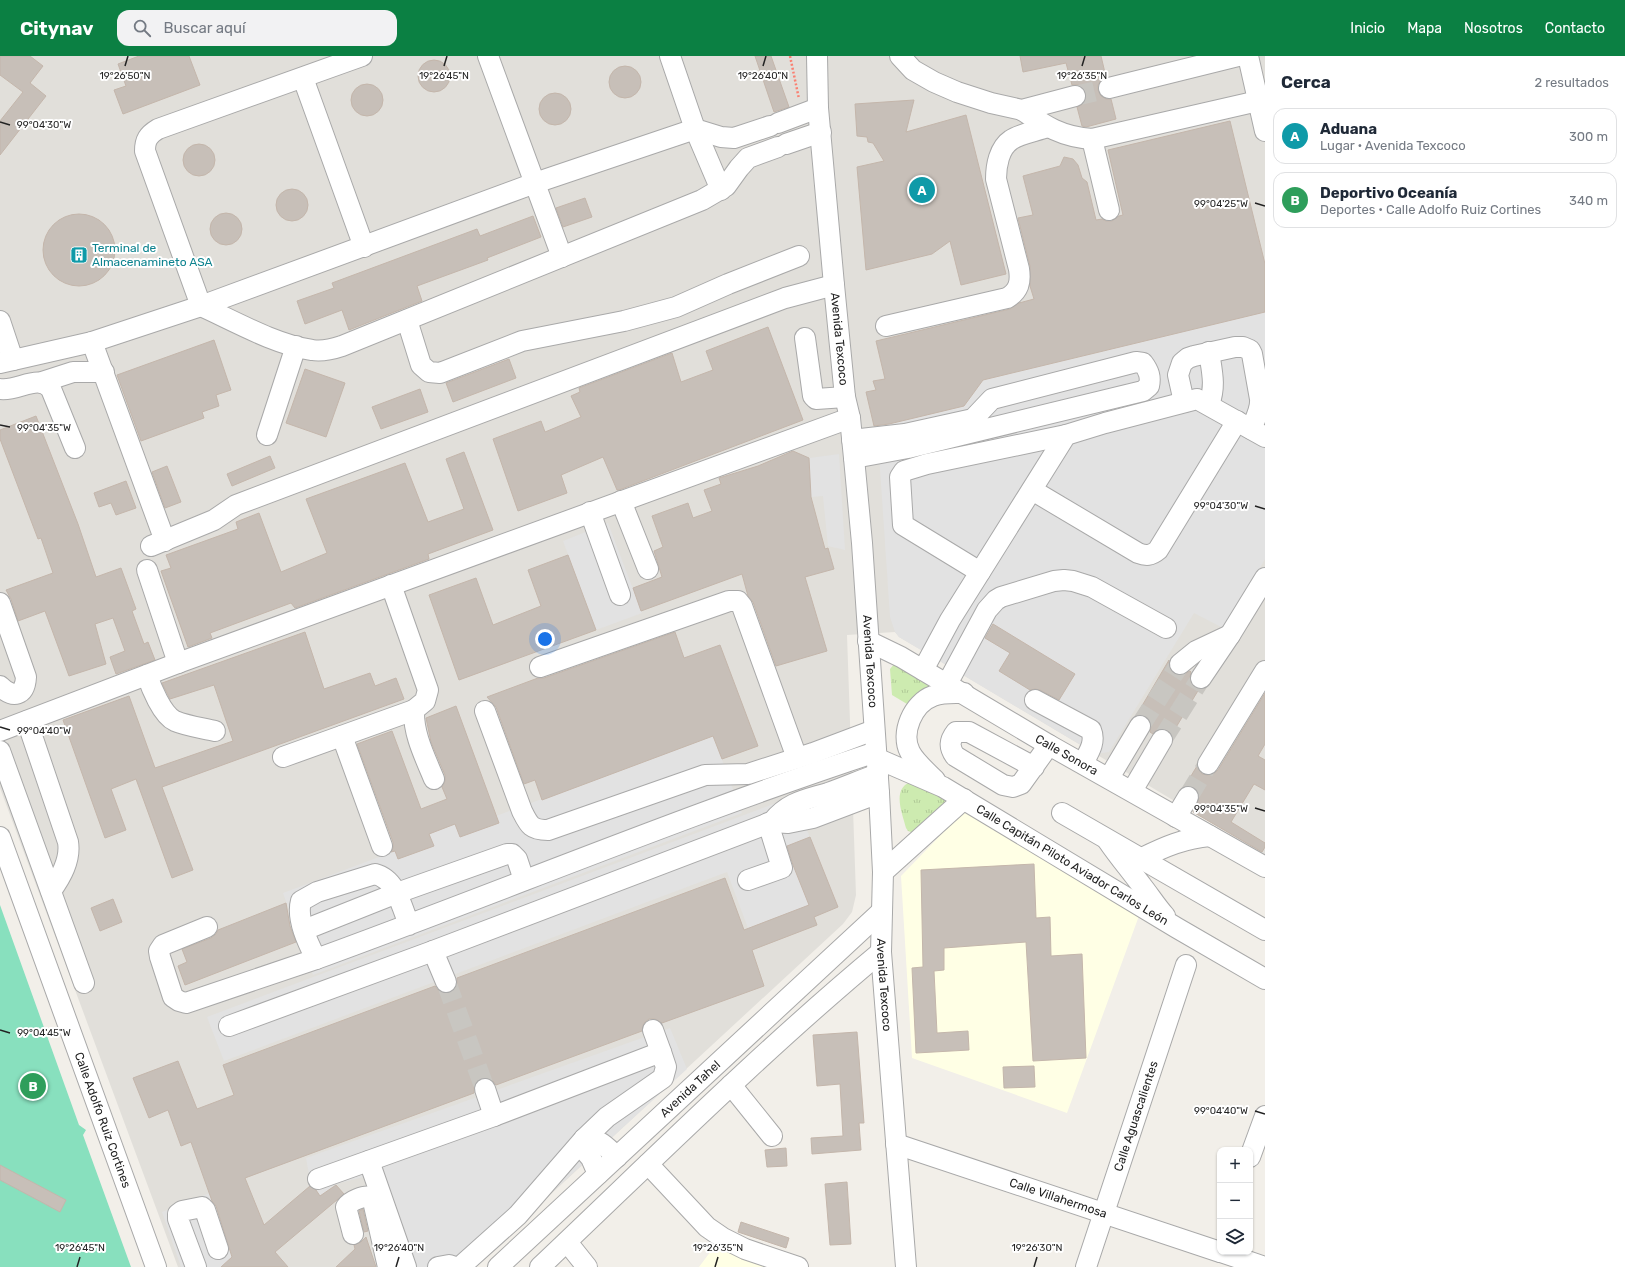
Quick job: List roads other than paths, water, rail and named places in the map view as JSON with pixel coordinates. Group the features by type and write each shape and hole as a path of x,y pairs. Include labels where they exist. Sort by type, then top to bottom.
{"street":[{"path":"362,56 158,129 150,134 145,141 145,151 201,306 273,338 313,350 327,350 342,346 702,200 721,190 748,158 822,132"},
{"path":"488,56 562,257"},
{"path":"670,56 696,129 721,190"},
{"name":"Avenida Texcoco","path":"817,56 810,111 822,132 834,285 845,397 850,418 853,449 868,641 883,872 881,952 906,1267"},
{"path":"900,56 913,70 934,82 957,92 991,103 1022,110 1047,127 1071,136 1092,139 1258,101"},
{"path":"1109,88 1238,56"},
{"path":"1248,56 1265,131"},
{"path":"303,78 364,247"},
{"path":"1022,110 1074,96"},
{"path":"0,321 7,362 92,342 201,306 535,183 696,129 734,138 810,111"},
{"path":"886,326 1007,298 1014,294 1020,280 1019,269 996,179 996,170 1003,149 1012,140 1047,127"},
{"path":"1092,139 1109,210"},
{"path":"407,320 421,365 429,372 440,373 522,341 624,321 676,307 728,284 799,256"},
{"path":"92,342 104,372 158,543 214,520 236,505 784,298 834,285"},
{"path":"805,338 813,396 816,399 845,397"},
{"path":"267,435 296,346"},
{"path":"1032,490 1138,552 1148,556 1153,554 1251,429 1260,405 1252,354 1250,350 1243,347 1235,347 1194,356 1182,363 1178,375 1184,402"},
{"path":"1209,352 1214,386 1213,395 1209,405"},
{"path":"853,449 906,441 1143,391 1149,386 1150,379 1148,369 1143,363 1136,362 992,399 975,426"},
{"path":"0,389 13,389 73,372 104,372"},
{"path":"42,382 48,385 51,389 75,448"},
{"path":"980,572 903,525 900,477 904,471 927,464 1066,435 1105,423 1197,399 1251,429"},
{"path":"0,731 178,662 850,418"},
{"path":"923,670 950,620 1066,435"},
{"path":"621,501 648,569"},
{"path":"590,512 620,595"},
{"path":"147,570 178,662"},
{"path":"1201,678 1230,635 1265,578"},
{"path":"947,684 987,610 996,600 1054,581 1073,581 1092,587 1166,628"},
{"path":"283,757 414,710 425,701 428,690 391,585"},
{"path":"540,667 730,601 738,602 742,606 797,758"},
{"path":"0,603 26,677 26,684 23,690 19,693 13,694 7,693 0,686"},
{"path":"1180,664 1196,651 1230,635"},
{"name":"Calle Sonora","path":"868,641 964,693 1049,745 1265,867"},
{"path":"1208,764 1265,671"},
{"path":"147,675 152,691 167,714 174,720 215,731"},
{"path":"943,787 928,774 910,753 906,743 910,718 917,707 925,699 944,693 964,693"},
{"path":"1035,700 1091,730 1093,736 1092,743 1083,763"},
{"path":"414,710 413,721 416,733 434,779"},
{"path":"485,711 522,811 528,823 539,830 548,830 705,776 748,774 874,730"},
{"path":"27,721 68,842 69,851 61,878 51,892"},
{"path":"1109,778 1140,726"},
{"path":"342,736 382,846"},
{"path":"1132,791 1162,740"},
{"path":"1034,767 1049,745"},
{"path":"0,751 84,983"},
{"path":"229,1026 433,951 770,823 788,823 813,818 877,769"},
{"path":"207,926 164,945 159,951 173,997 179,1001 186,1003 316,959 819,771 877,769"},
{"name":"Calle Capitán Piloto Aviador Carlos León","path":"877,769 943,787 1177,928 1265,979"},
{"path":"1176,817 1188,797"},
{"path":"883,872 964,799"},
{"path":"1062,812 1265,930"},
{"path":"748,880 782,868 770,823"},
{"path":"1142,858 1163,847 1195,838 1210,836"},
{"name":"Calle Adolfo Ruiz Cortines","path":"0,837 156,1267"},
{"path":"1106,838 1155,906 1177,928"},
{"path":"304,930 397,893 507,854 512,854 516,859 524,880"},
{"path":"316,959 304,930 299,909 302,901 317,892 375,874 383,876 397,893 409,925"},
{"name":"Avenida Tahel","path":"498,1267 882,911"},
{"path":"433,951 446,982"},
{"name":"Avenida Tahel","path":"540,1267 731,1085 854,974 881,952"},
{"name":"Calle Aguascalientes","path":"1086,1267 1186,965"},
{"path":"460,1267 518,1215 584,1139 607,1117 663,1078 666,1067 654,1030"},
{"path":"318,1179 494,1116 661,1052"},
{"path":"731,1085 772,1136"},
{"path":"484,1089 494,1116"},
{"path":"1253,1149 1265,1116"},
{"path":"584,1139 594,1139 598,1141 617,1157"},
{"path":"584,1139 586,1151 598,1174"},
{"name":"Calle Villahermosa","path":"896,1144 1105,1213 1217,1252"},
{"path":"369,1161 406,1267"},
{"path":"648,1164 707,1227 723,1238 746,1249 798,1267"},
{"path":"352,1234 346,1207 348,1204 366,1196 370,1197 373,1201 388,1267"},
{"path":"196,1267 178,1219 178,1214 182,1211 202,1206 218,1249"},
{"path":"566,1242 587,1267"},
{"name":"Calle Villahermosa","path":"1227,1255 1265,1267"},
{"path":"438,1267 449,1265 454,1267"}],"tunnel":[{"path":"1075,96 1109,88"},
{"path":"1140,726 1180,664"},
{"path":"1162,740 1201,678"},
{"path":"1188,797 1208,764"},
{"path":"446,982 485,1089"}],"place":[{"name":"Aduana","path":"922,190"},
{"name":"Terminal de Almacenamineto ASA","path":"79,255"},
{"name":"Deportivo Oceanía","path":"33,1086"}]}
